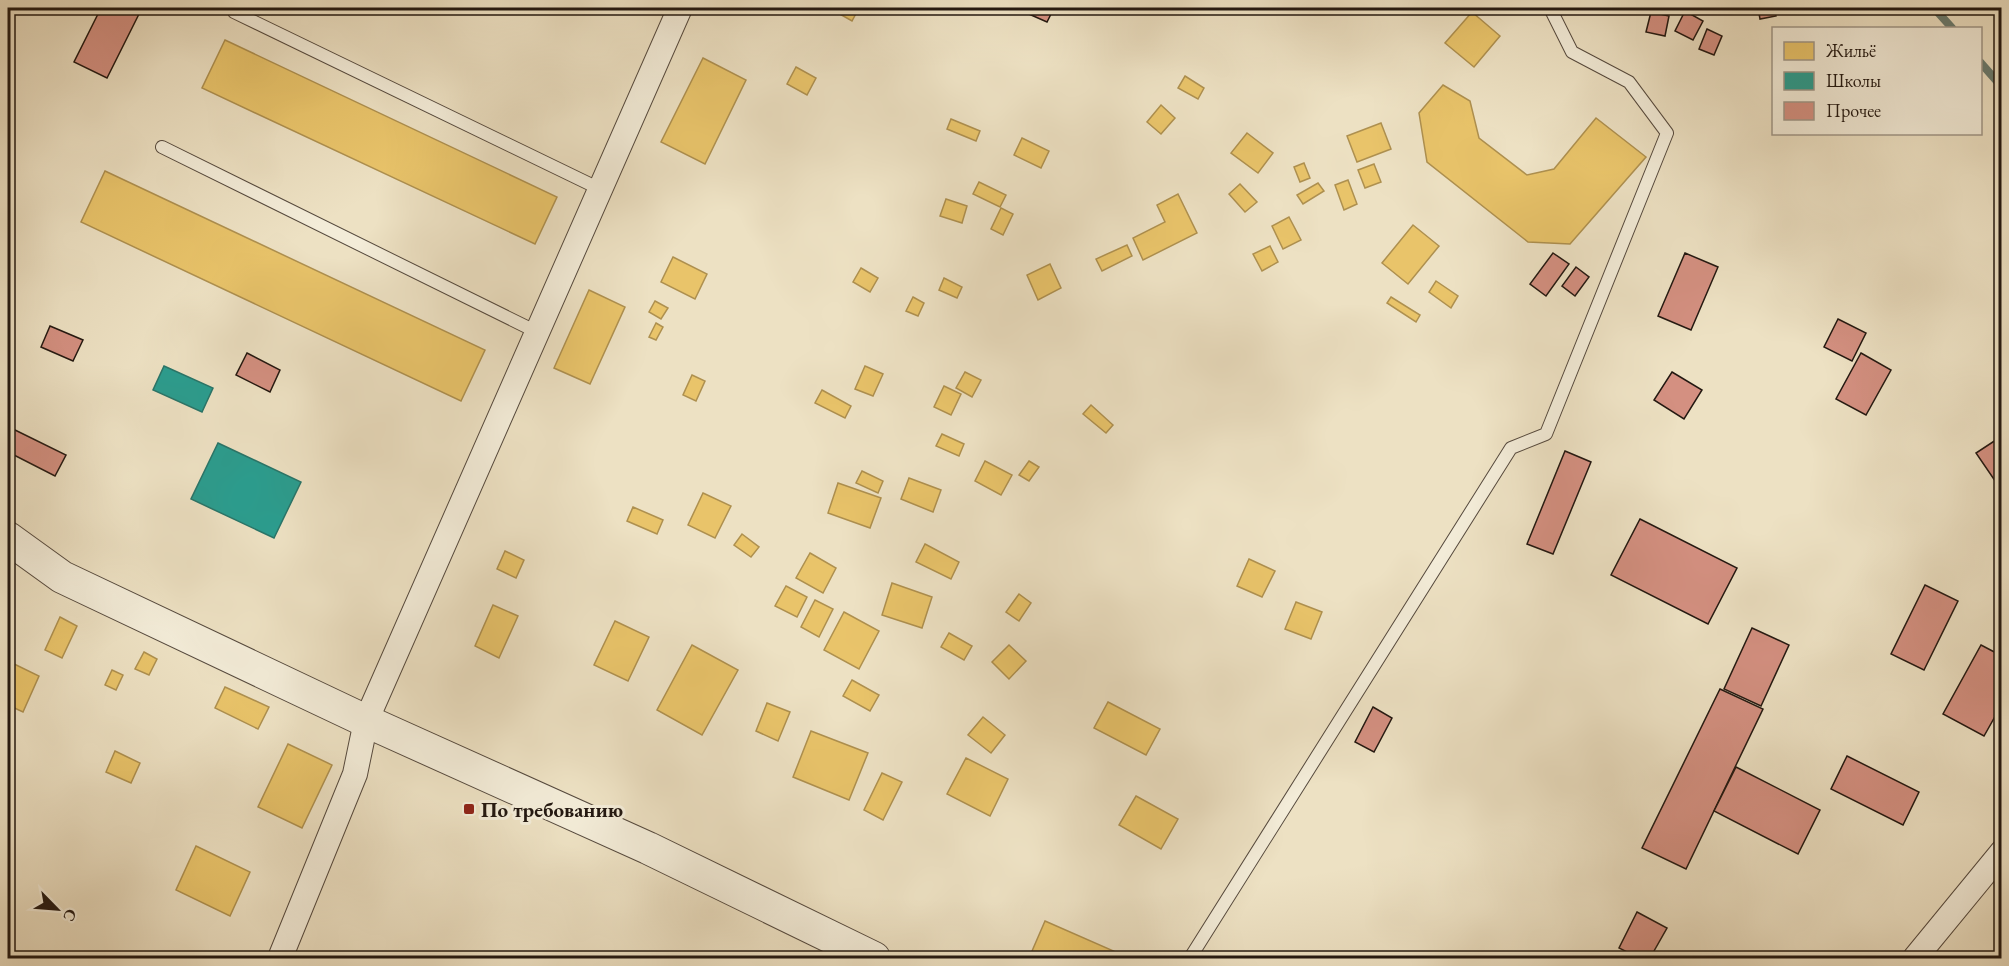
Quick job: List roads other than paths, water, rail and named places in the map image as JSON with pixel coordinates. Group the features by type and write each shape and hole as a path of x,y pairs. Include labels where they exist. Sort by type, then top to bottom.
{"street":[{"path":"280,958 355,774 366,722 680,8"},
{"path":"8,538 62,577 366,722 648,848 874,958"},
{"path":"1915,958 2001,852"}],"lane":[{"path":"1190,958 1511,448 1546,434 1667,133 1629,82 1572,52 1551,8"},
{"path":"234,12 600,189"},
{"path":"162,147 537,332"}],"waterway":[{"path":"1934,8 1951,27"},
{"path":"1982,64 2002,87"}],"place":[{"name":"По требованию","path":"469,809"}]}
